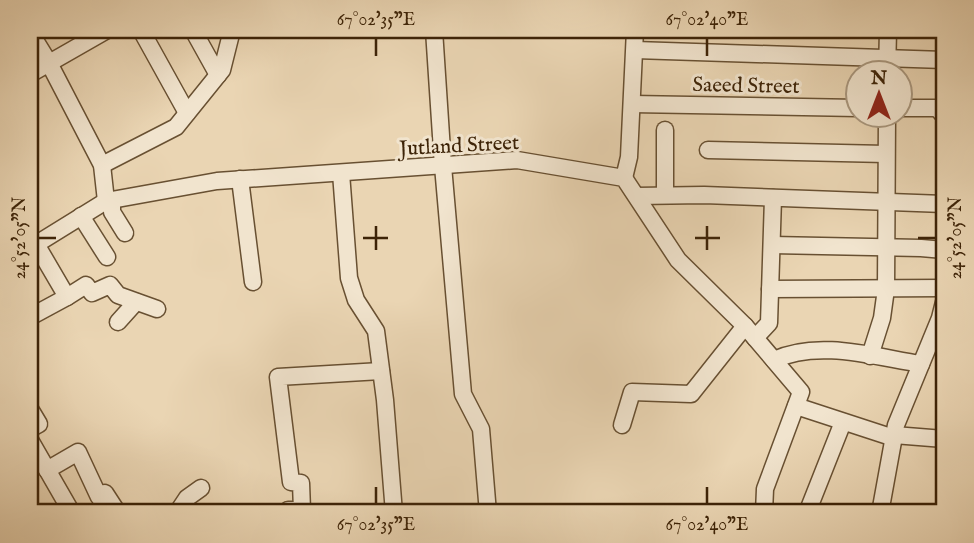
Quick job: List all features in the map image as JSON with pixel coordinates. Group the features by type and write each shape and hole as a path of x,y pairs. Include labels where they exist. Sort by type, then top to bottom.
{"street":[{"path":"30,74 107,30"},
{"path":"142,30 187,113"},
{"path":"193,30 218,75"},
{"path":"102,165 176,127 222,71 232,30"},
{"path":"434,30 463,394 481,429 488,513"},
{"path":"635,30 629,157 624,178 678,260 750,332 801,392 765,489 764,513"},
{"path":"888,30 888,60"},
{"path":"31,31 102,165 112,212 125,233"},
{"path":"635,50 844,63"},
{"path":"914,63 944,60"},
{"name":"Saeed Street","path":"632,104 844,108"},
{"path":"914,108 937,108 944,116"},
{"path":"665,130 666,195"},
{"path":"870,356 883,318 886,289 887,130"},
{"path":"708,150 886,154"},
{"name":"Jutland Street","path":"33,246 109,200 217,181 517,160 624,178"},
{"path":"341,173 349,278 356,300 376,331 394,513"},
{"path":"240,179 253,282"},
{"path":"637,196 944,204"},
{"path":"622,425 632,392 691,394 750,332 769,323 773,198"},
{"path":"81,216 107,257"},
{"path":"772,245 921,247 944,250"},
{"path":"33,246 67,297"},
{"path":"30,317 86,285 93,293 110,285 118,295 156,309"},
{"path":"770,289 944,288"},
{"path":"118,322 135,302"},
{"path":"880,513 896,425 944,302"},
{"path":"774,360 789,353 852,352 921,364"},
{"path":"288,513 288,510 302,510 301,483 291,482 278,377 381,371"},
{"path":"796,407 894,437 944,439"},
{"path":"30,409 39,424 30,429"},
{"path":"807,513 843,422"},
{"path":"30,440 72,513"},
{"path":"47,470 78,452 99,497 105,493 118,513"},
{"path":"177,513 187,498 201,488"}]}
